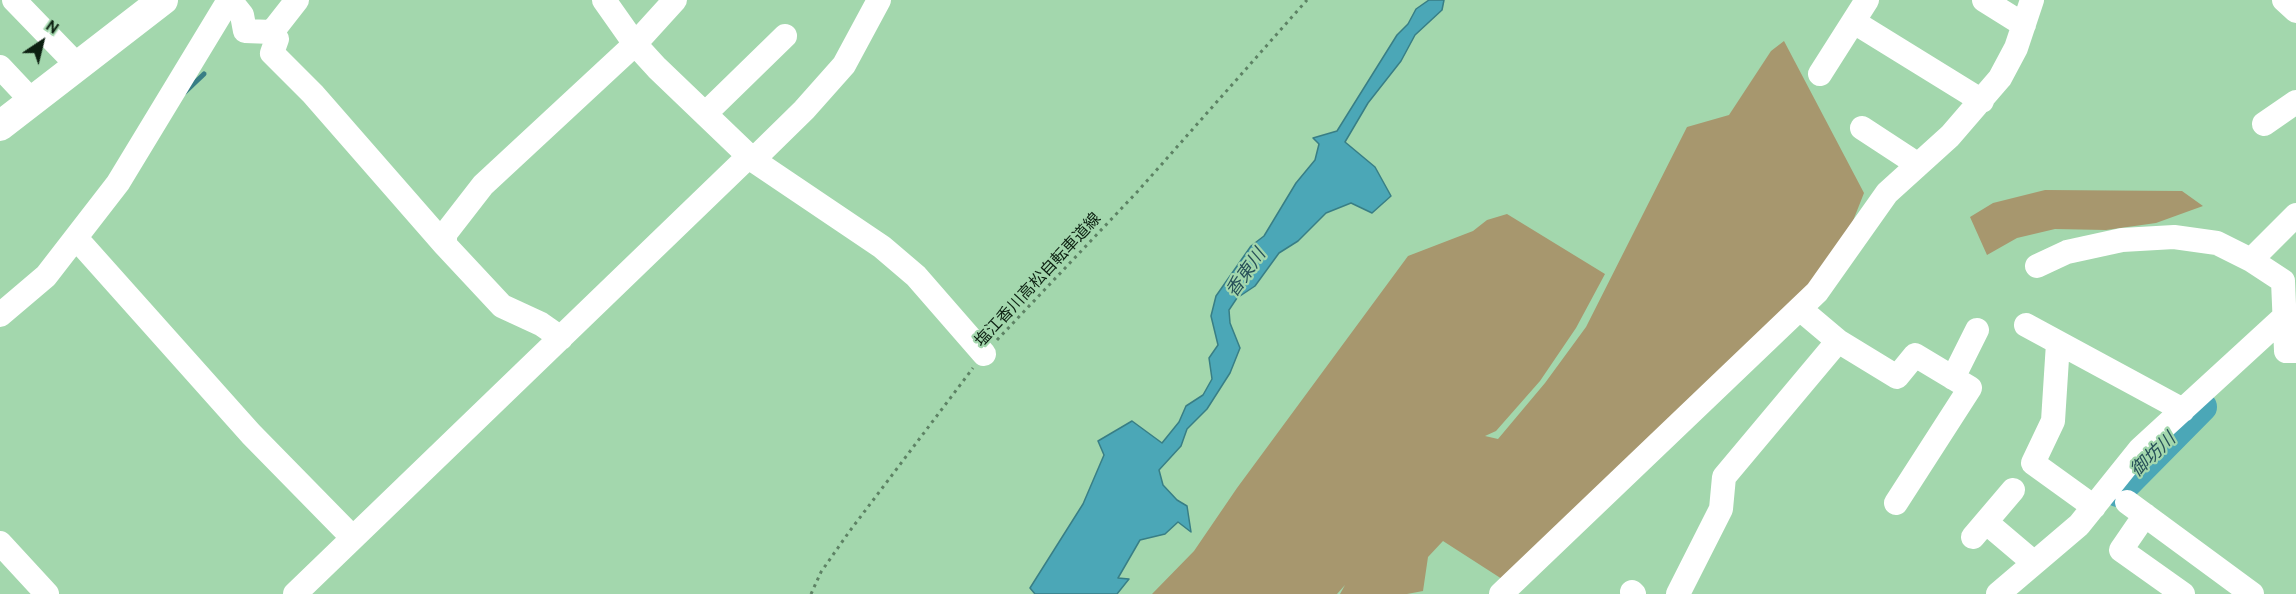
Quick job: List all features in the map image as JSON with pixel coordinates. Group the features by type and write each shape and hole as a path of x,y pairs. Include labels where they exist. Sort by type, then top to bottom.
{"main road":[{"path":"0,126 156,2"}],"street":[{"path":"14,0 78,66"},
{"path":"0,315 46,276 118,183 229,0 242,15 245,31 272,32"},
{"path":"272,32 297,0"},
{"path":"604,0 635,44 751,158 882,246 916,276 984,354"},
{"path":"445,245 445,234 483,185 635,44 675,0"},
{"path":"295,594 837,74 867,27 879,0"},
{"path":"1820,74 1867,0"},
{"path":"1984,0 2025,25"},
{"path":"1501,594 1816,292 1887,193 1950,136 2000,78 2016,48 2032,0"},
{"path":"2284,0 2296,11"},
{"path":"1854,22 1982,101"},
{"path":"272,32 277,39 272,53 313,94 445,245 502,306 542,324 561,338"},
{"path":"705,114 785,36"},
{"path":"0,67 32,101"},
{"path":"2264,124 2296,102"},
{"path":"1862,128 1917,164"},
{"path":"2251,260 2296,215"},
{"path":"1998,594 2079,525 2140,449 2183,410 2289,332 2283,281 2251,260 2217,243 2174,237 2122,240 2067,252 2037,266"},
{"path":"76,238 251,434 353,538"},
{"path":"1800,309 1838,341 1897,377 1916,356 1970,388 1896,502"},
{"path":"2026,325 2183,410"},
{"path":"1953,378 1977,330"},
{"path":"1678,594 1721,509 1724,477 1838,341"},
{"path":"2058,343 2053,421 2033,463 2094,507"},
{"path":"2013,490 1980,530 2033,562"},
{"path":"2182,594 2121,550 2136,508 2252,594"},
{"path":"0,543 47,594"}],"path":[{"name":"塩江香川高松自転車道線","path":"811,594 821,572 849,532 984,354 1138,191 1307,0"}],"shaded area":[{"path":"1784,41 1864,193 1849,231 1812,285 1502,579 1443,541 1428,557 1423,591 1407,594 1340,594 1345,585 1337,594 1152,594 1194,551 1237,488 1408,256 1473,231 1487,220 1507,214 1605,274 1576,328 1540,381 1496,431 1485,436 1498,439 1545,383 1586,327 1687,127 1729,115 1771,51"},
{"path":"2045,190 2182,191 2203,206 2156,223 2106,230 2055,229 2017,238 1987,255 1970,217 1993,203"}],"water":[{"name":"香東川","path":"1429,0 1444,0 1442,10 1415,35 1401,61 1368,103 1345,142 1375,167 1391,196 1372,213 1351,203 1326,213 1298,241 1279,253 1255,286 1237,298 1229,310 1230,323 1240,348 1230,373 1207,409 1187,429 1181,446 1159,470 1163,485 1177,500 1187,506 1191,532 1178,522 1165,534 1140,540 1118,578 1129,579 1117,594 1035,594 1030,588 1083,504 1104,455 1098,441 1132,421 1162,443 1179,422 1186,406 1203,395 1212,379 1209,358 1218,345 1211,316 1216,296 1251,246 1264,236 1296,183 1315,160 1319,144 1313,138 1337,131 1397,35 1408,24 1416,9"}],"waterway":[{"path":"185,92 204,74"},
{"name":"御坊川","path":"2118,492 2202,407"}]}
